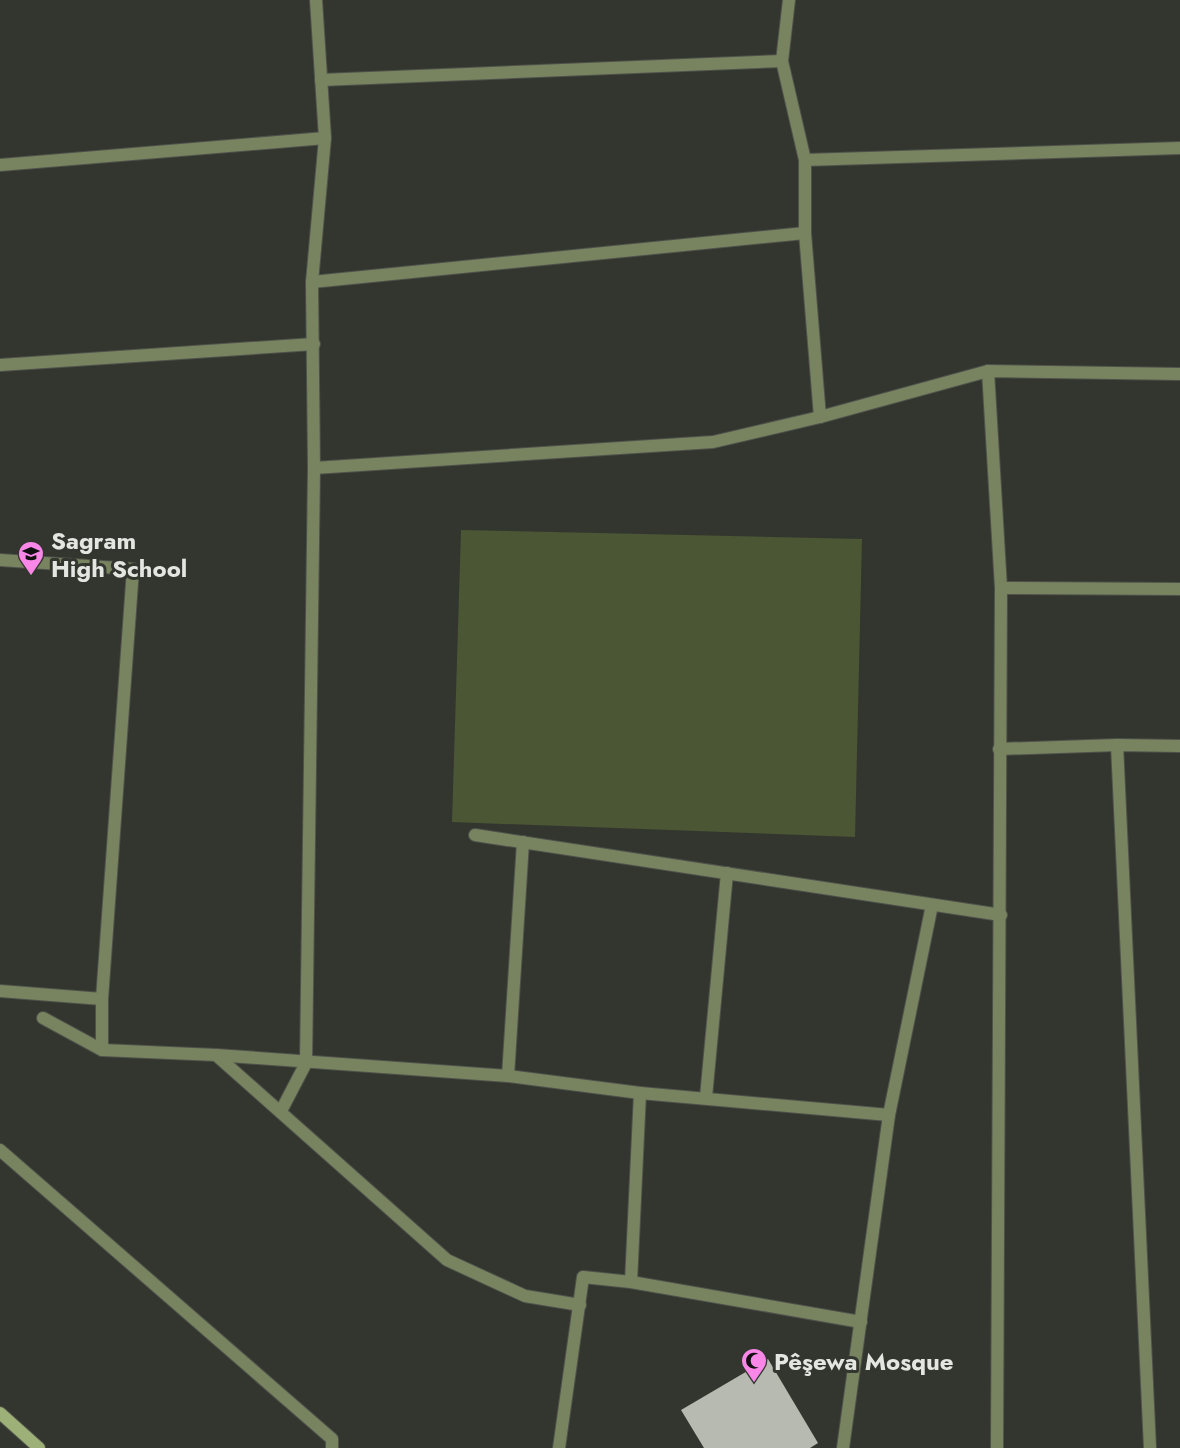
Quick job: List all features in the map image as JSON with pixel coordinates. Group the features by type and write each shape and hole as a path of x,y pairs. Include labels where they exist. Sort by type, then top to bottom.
{"street":[{"path":"281,1111 306,1063 314,468 312,282 325,138 316,0"},
{"path":"789,0 782,62 805,160 805,233 820,417"},
{"path":"321,80 782,62"},
{"path":"0,165 325,138"},
{"path":"805,160 1180,148"},
{"path":"312,282 805,233"},
{"path":"0,365 314,344"},
{"path":"988,371 1001,588 997,1448"},
{"path":"314,468 713,442 820,417 988,371 1180,374"},
{"path":"0,560 134,569 102,999 102,1050"},
{"path":"1001,588 1180,589"},
{"path":"999,749 1117,745 1180,746"},
{"path":"1117,745 1150,1448"},
{"path":"475,835 1001,915"},
{"path":"508,1076 523,842"},
{"path":"706,1098 727,873"},
{"path":"843,1448 889,1115 932,904"},
{"path":"0,992 102,999"},
{"path":"43,1018 102,1050 216,1055 508,1076 640,1093 889,1115"},
{"path":"216,1055 447,1260 525,1296 580,1305"},
{"path":"631,1282 640,1093"},
{"path":"0,1150 332,1439 332,1448"},
{"path":"559,1448 583,1277 631,1282 861,1322"},
{"path":"0,1413 39,1448"}],"green space":[{"path":"461,530 862,539 855,837 452,822"}],"building":[{"name":"Pêşewa Mosque","path":"768,1359 818,1443 810,1448 704,1448 681,1410"}],"place":[{"name":"Sagram High School","path":"31,577"},
{"name":"Pêşewa Mosque","path":"754,1384"}]}
